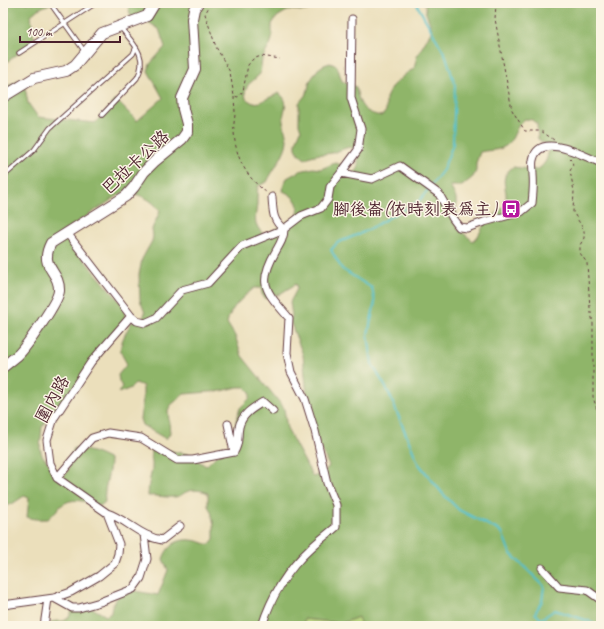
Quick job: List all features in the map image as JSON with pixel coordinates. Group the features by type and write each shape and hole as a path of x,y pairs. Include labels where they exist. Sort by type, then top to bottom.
{"main road":[{"path":"3,97 34,78 66,71 75,65 102,33 148,16 155,3"},
{"name":"巴拉卡公路","path":"3,366 18,355 37,331 56,300 59,292 57,280 47,263 46,252 51,243 126,196 144,172 182,139 187,132 182,98 195,69 192,19 194,9 198,3"}],"street":[{"path":"67,233 132,316 137,321 145,323 156,318 182,290 208,283 242,246 284,229 301,216 321,208 328,199 330,187 358,150 361,129 351,98 352,19"},
{"path":"341,173 372,179 400,166 439,194 459,227 466,228 521,212 532,203 534,191 533,160 536,153 543,147 558,146 601,163"},
{"path":"272,197 274,218 278,225 284,229"},
{"path":"262,626 267,608 290,571 310,549 336,527 336,505 327,483 315,431 305,399 291,372 287,353 289,318 269,294 265,282 268,265 284,236 284,229"},
{"name":"圍內路","path":"57,478 50,462 47,440 54,418 91,362 132,316"},
{"path":"180,526 162,540 153,539 114,515 107,513 57,478 92,438 108,433 141,438 177,460 193,460 234,452 238,446 239,426 247,412 263,402 273,411"},
{"path":"228,424 234,452"},
{"path":"3,605 51,598 71,592 100,576 114,562 118,554 119,544 107,513"},
{"path":"51,598 72,608 79,608 100,602 133,589 141,578 147,559 144,534"},
{"path":"542,568 559,587 587,590 601,600"},
{"path":"44,626 51,598"}],"lane":[{"path":"50,3 85,53"},
{"path":"19,53 96,3"},
{"path":"102,116 137,78 141,71 142,62 136,48 119,26"},
{"path":"3,177 34,150 50,128 133,54 136,48"}],"path":[{"path":"211,3 204,14 216,48 230,72 234,96 235,146 242,164 255,184 272,197"},
{"path":"496,3 495,19 512,110 525,131 541,131 553,138 558,146"},
{"path":"234,96 238,97 243,91 248,65 253,59 261,56 280,59"},
{"path":"567,156 572,160 573,165 570,171 574,191 573,212 584,230 584,238 580,245 580,253 587,263 590,308 593,323 593,396 601,422"},
{"path":"597,460 601,458"}],"green space":[{"path":"3,3 52,3 38,9 31,15 33,35 36,40 3,65"},
{"path":"127,3 316,3 310,10 291,10 277,17 272,24 272,39 262,59 260,74 248,85 245,92 246,99 253,103 260,102 279,93 286,103 283,116 287,137 285,150 267,182 258,186 256,222 258,228 265,236 298,215 297,203 293,197 283,191 287,178 300,171 313,168 321,169 335,163 342,165 353,174 358,169 357,154 351,147 332,153 318,154 305,159 299,154 296,148 296,142 301,130 299,124 299,103 307,93 310,81 318,69 330,63 337,66 342,81 356,87 363,107 370,113 382,116 386,111 386,98 392,86 408,72 414,69 417,56 431,32 431,26 426,13 425,3 601,3 601,626 361,626 358,617 342,623 304,619 304,626 50,626 51,622 64,621 69,617 72,611 83,608 93,609 106,616 111,613 112,605 116,599 129,590 158,595 168,570 163,559 166,551 171,546 182,540 202,542 209,545 214,539 214,525 211,511 208,506 208,493 194,490 176,497 148,496 152,466 151,449 188,454 206,466 216,456 234,445 236,421 240,408 250,398 250,392 245,387 222,391 184,394 171,405 168,410 170,433 166,439 142,425 140,419 143,386 136,383 131,388 119,393 122,387 118,375 127,364 121,352 121,345 131,323 143,318 145,313 140,300 139,275 142,259 152,241 152,229 160,211 149,200 125,191 61,233 122,304 125,311 125,318 107,339 99,359 42,427 40,448 42,455 61,478 65,475 69,468 74,448 92,452 110,460 105,502 100,506 82,501 69,501 61,506 48,519 32,519 27,517 29,498 24,496 6,506 4,500 3,502 3,88 21,80 24,82 28,103 38,117 95,123 116,100 137,121 163,98 148,71 150,64 165,47 159,29 142,18 131,17","holes":["525,119 532,120 537,124 538,139 548,146 546,160 537,170 513,167 508,171 504,180 506,194 505,204 501,210 485,224 473,241 457,228 456,198 450,186 462,186 473,177 476,171 476,163 480,152 499,149 507,145 518,126","296,284 297,289 290,302 292,316 290,321 303,355 310,426 329,466 324,472 313,477 287,429 284,408 242,356 235,336 227,323 234,308 241,299 254,288 261,288 265,299 272,295 278,295"]},
{"path":"358,617 361,626 304,626 303,619 342,623"}],"waterway":[{"path":"416,3 446,56 455,85 453,144 443,170 420,200 364,232 337,243 331,250 342,269 372,288 375,302 368,334 372,364 388,391 418,463 443,494 459,510 502,532 510,553 544,586 542,601 535,613 541,619 555,610 592,622 596,626"}],"place":[{"name":"腳後崙(依時刻表為主)","path":"511,209"}]}
